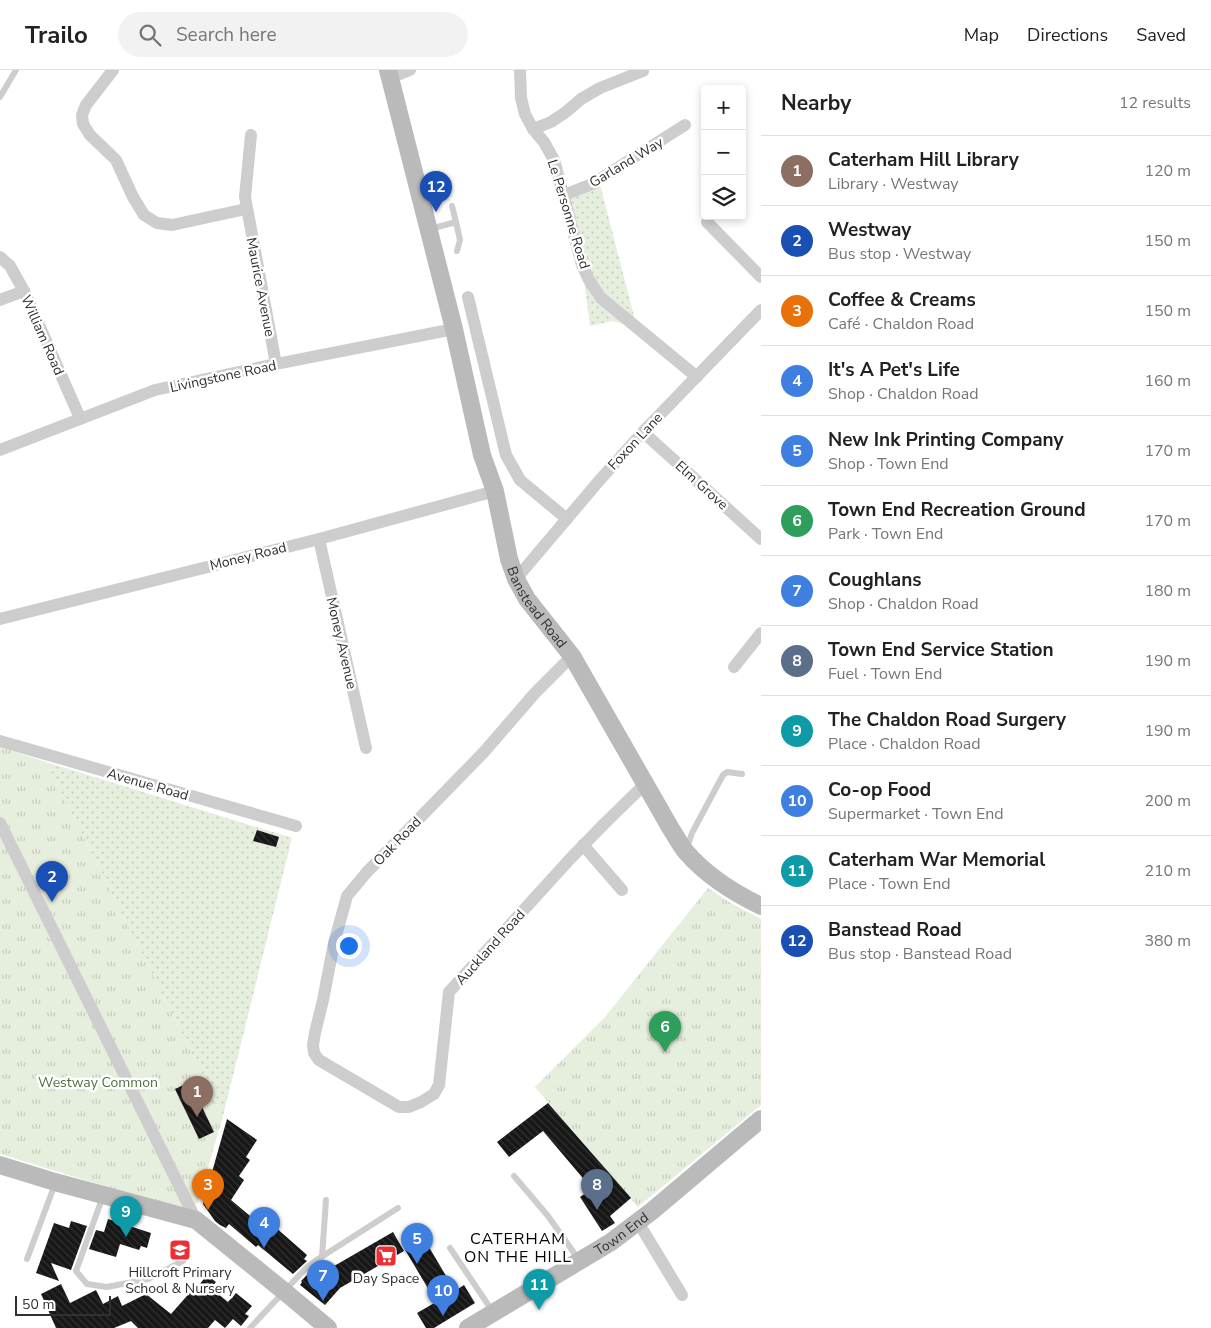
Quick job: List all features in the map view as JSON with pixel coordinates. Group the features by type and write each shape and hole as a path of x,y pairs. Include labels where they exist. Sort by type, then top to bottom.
{"main road":[{"name":"Banstead Road","path":"389,74 454,329 482,455 495,491 509,559 516,579 527,599 572,656 685,851 710,875 761,906"},
{"name":"Town End","path":"468,1328 611,1242 638,1222 761,1120"},
{"path":"0,1165 55,1182 196,1220 216,1232 328,1328"}],"street":[{"path":"113,70 86,105 82,115 83,124 90,135 116,160 133,197 144,215 157,223 172,225 246,209"},
{"path":"389,74 410,70"},
{"name":"Le Personne Road","path":"520,70 521,98 525,114 554,160 582,265 589,280 601,298 697,378"},
{"path":"533,129 551,122 581,99 600,88 643,71"},
{"name":"Garland Way","path":"564,194 592,184 686,125"},
{"name":"Maurice Avenue","path":"251,135 245,196 246,209 276,364"},
{"path":"707,222 761,276"},
{"name":"William Road","path":"0,257 10,266 24,291 80,418"},
{"path":"0,300 24,291"},
{"path":"468,297 506,454 520,480 567,518"},
{"name":"Foxon Lane","path":"516,579 643,432 759,315"},
{"name":"Livingstone Road","path":"0,450 155,390 454,329"},
{"name":"Elm Grove","path":"643,432 761,539"},
{"name":"Money Road","path":"0,619 319,539 495,491"},
{"name":"Money Avenue","path":"319,539 366,748"},
{"path":"734,667 761,633"},
{"name":"Oak Road","path":"328,1066 319,1060 314,1053 313,1045 334,943 347,896 367,872 484,752 535,694 572,656"},
{"name":"Avenue Road","path":"0,741 296,826"},
{"name":"Auckland Road","path":"328,1066 399,1107 409,1107 434,1094 439,1085 449,992 583,845 645,784"},
{"path":"0,823 196,1220"},
{"path":"583,845 622,890"},
{"path":"638,1222 682,1296"}],"lane":[{"path":"0,97 16,70"},
{"path":"452,206 460,240 457,251"},
{"path":"428,229 456,222"},
{"path":"685,851 692,833 723,775 727,772 742,774"},
{"path":"514,1176 548,1216 580,1261"},
{"path":"27,1259 55,1182"},
{"path":"103,1195 76,1272 87,1284 107,1287 148,1279 183,1261"},
{"path":"322,1257 326,1200"},
{"path":"250,1328 306,1268 398,1208"},
{"path":"450,1248 493,1313"}],"green space":[{"path":"599,180 637,328 613,321 590,326 582,265 564,195"},
{"name":"Westway Common","path":"0,747 46,762 223,1116 198,1203 183,1210 0,1154"},
{"path":"46,762 292,838 223,1116"},
{"path":"708,888 761,919 761,1105 638,1207 535,1087 605,1017"}],"building":[{"path":"257,830 279,837 276,847 253,841"},
{"path":"190,1082 214,1132 199,1139 175,1089"},
{"path":"548,1103 631,1198 610,1216 615,1223 602,1231 580,1197 592,1189 543,1131 509,1157 497,1142"},
{"path":"227,1119 257,1140 246,1157 250,1160 239,1176 244,1180 231,1200 269,1232 274,1226 307,1255 304,1259 307,1261 293,1274 258,1245 256,1247 229,1224 226,1228 220,1225 203,1204"},
{"path":"108,1219 151,1233 147,1248 141,1246 139,1250 120,1244 116,1257 89,1249 96,1230 104,1232"},
{"path":"71,1221 87,1226 71,1270 51,1263 59,1281 36,1273 54,1223 69,1228"},
{"path":"393,1232 404,1251 340,1288 325,1305 300,1285 301,1281 315,1267 322,1273"},
{"path":"423,1237 455,1291 464,1285 475,1303 434,1328 426,1328 417,1313 436,1302 404,1248"},
{"path":"207,1275 216,1282 211,1288 228,1302 236,1293 252,1306 245,1314 249,1316 241,1326 233,1319 225,1328 215,1320 208,1328 138,1328 131,1321 114,1328 56,1328 41,1294 61,1284 70,1303 96,1290 103,1304 118,1296 122,1306 146,1294 171,1314"}],"place":[{"name":"Banstead Road","path":"436,212"},
{"name":"Westway","path":"52,902"},
{"name":"Town End Recreation Ground","path":"665,1052"},
{"name":"Caterham Hill Library","path":"197,1117"},
{"name":"Coffee & Creams","path":"208,1210"},
{"name":"Town End Service Station","path":"597,1210"},
{"name":"The Chaldon Road Surgery","path":"126,1237"},
{"name":"It's A Pet's Life","path":"264,1248"},
{"name":"Hillcroft Primary School & Nursery","path":"180,1250"},
{"name":"Day Space","path":"386,1256"},
{"name":"New Ink Printing Company","path":"417,1264"},
{"name":"Coughlans","path":"323,1301"},
{"name":"Caterham War Memorial","path":"539,1310"},
{"name":"Co-op Food","path":"443,1316"}],"district":[{"name":"CATERHAM ON THE HILL","path":"518,1247"}]}
